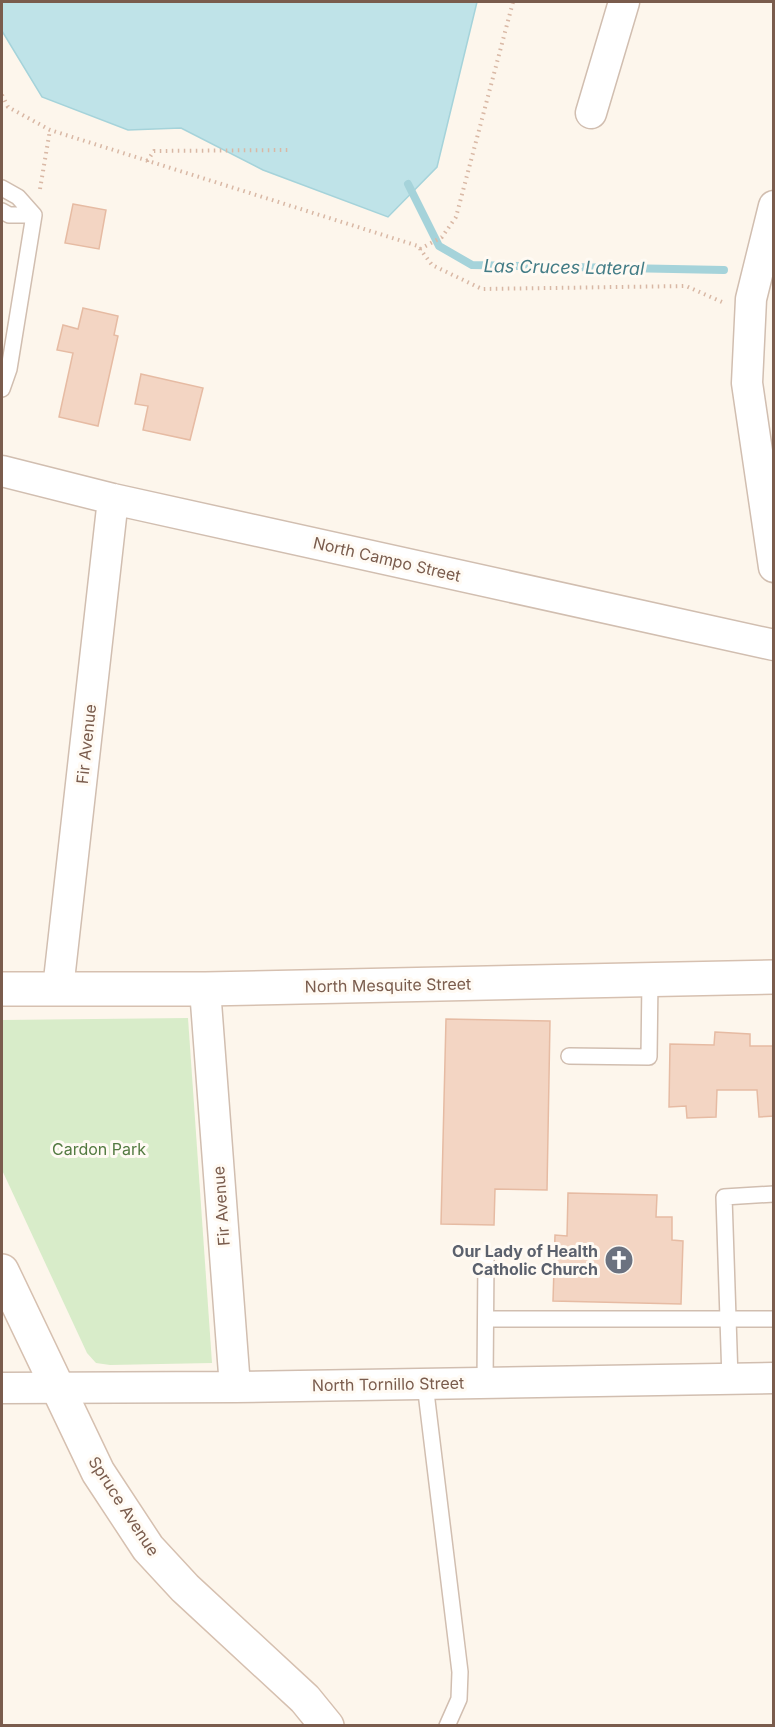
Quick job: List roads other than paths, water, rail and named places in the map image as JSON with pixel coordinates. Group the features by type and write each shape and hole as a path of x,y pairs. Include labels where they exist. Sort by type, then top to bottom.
{"street":[{"path":"591,113 624,2"},
{"path":"774,206 751,299 747,382 774,567"},
{"name":"North Campo Street","path":"2,471 113,499 774,645"},
{"name":"Fir Avenue","path":"58,989 113,499"},
{"name":"North Mesquite Street","path":"2,989 205,989 774,977"},
{"name":"Fir Avenue","path":"205,989 235,1387"},
{"name":"Spruce Avenue","path":"2,1271 98,1472 147,1548 193,1596 305,1699 327,1725"},
{"name":"North Tornillo Street","path":"2,1388 235,1387 774,1378"}],"lane":[{"path":"2,188 18,196 34,215 9,369 2,389"},
{"path":"2,211 9,215 34,215"},
{"path":"569,1056 649,1057 650,980"},
{"path":"730,1379 724,1197 774,1194"},
{"path":"485,1383 486,1258"},
{"path":"486,1319 774,1319"},
{"path":"425,1384 460,1672 459,1699 447,1725"}],"water":[{"path":"2,2 477,2 437,167 388,217 263,170 181,128 128,130 42,97 2,31"}],"waterway":[{"name":"Las Cruces Lateral","path":"408,184 439,246 472,265 724,270"}],"place":[{"name":"Our Lady of Health Catholic Church","path":"619,1260"}],"park label":[{"name":"Cardon Park","path":"99,1149"}]}
